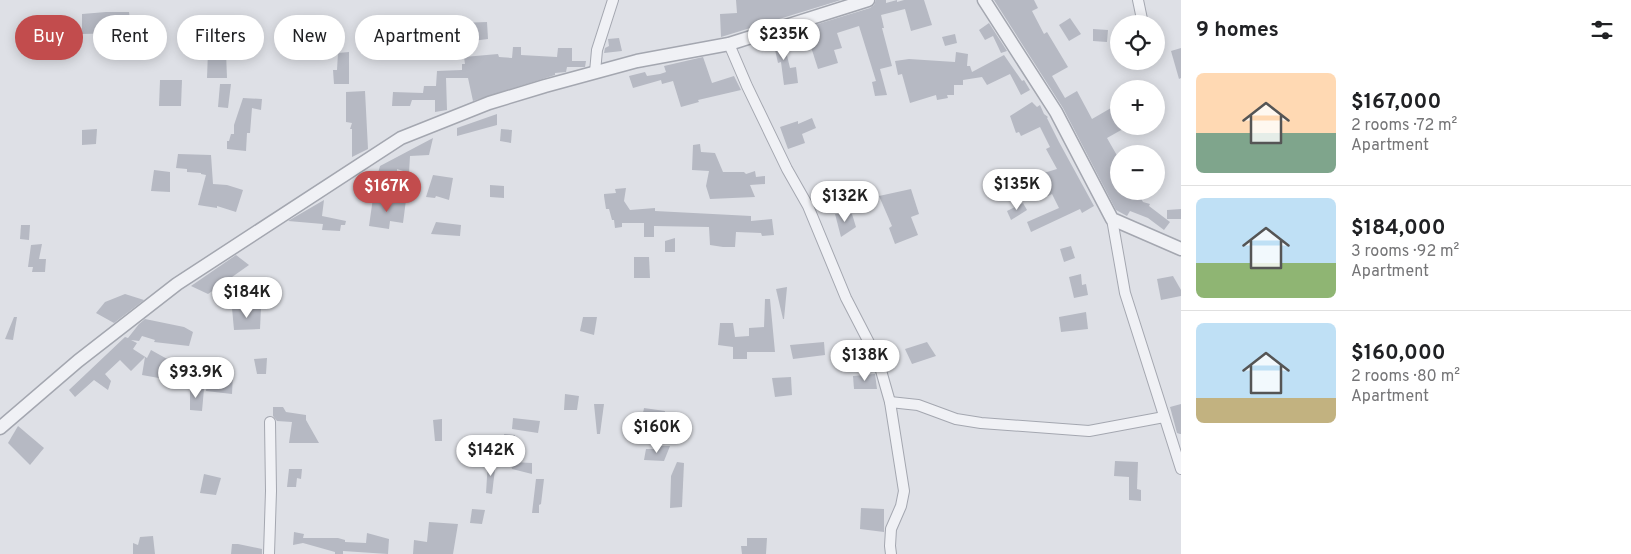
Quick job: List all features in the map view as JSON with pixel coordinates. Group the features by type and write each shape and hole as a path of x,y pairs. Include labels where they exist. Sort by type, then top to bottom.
{"street":[{"path":"595,72 597,50 613,0"},
{"path":"0,428 78,361 177,284 401,138 489,103 637,61 729,44 868,0"},
{"path":"984,0 1056,112 1112,219 1126,293 1181,469"},
{"path":"1138,0 1141,15"},
{"path":"729,44 751,94 808,206 846,298 878,360 890,402 904,490 901,506 891,529 891,554"},
{"path":"1112,219 1181,249"},
{"path":"890,402 918,405 956,419 981,423 1089,431 1164,417"},
{"path":"269,554 271,491 270,422"}],"building":[{"path":"736,0 841,0 721,37 720,14 737,13"},
{"path":"876,0 886,0 886,3 897,0 897,2 924,0 932,25 911,31 905,9 881,15 884,28 882,28 892,66 880,69 887,95 875,96 872,82 876,81 859,26 837,33 842,48 834,50 838,63 818,69 805,28 870,8"},
{"path":"994,0 1034,0 1038,8 1032,11 1044,34 1047,32 1068,67 1052,76 1065,98 1077,91 1092,119 1110,109 1110,135 1112,135 1107,138 1111,145 1110,198 1063,108"},
{"path":"129,12 129,15 93,15 93,34 83,34 82,14"},
{"path":"1070,18 1081,34 1069,41 1059,25"},
{"path":"479,22 487,22 488,39 479,40"},
{"path":"989,23 1007,51 1001,53 993,36 985,40 979,30"},
{"path":"1093,29 1108,30 1107,42 1093,41"},
{"path":"787,34 788,37 783,39 790,68 796,67 798,83 784,85 781,62 778,63 773,41 763,44 762,42"},
{"path":"955,34 957,43 945,46 942,37"},
{"path":"619,38 622,51 604,53 605,48 609,46 608,39"},
{"path":"513,47 521,47 521,55 557,57 558,48 572,48 572,61 586,61 585,67 567,67 566,72 555,73 555,75 473,101 468,78 446,78 447,110 435,112 435,100 412,100 410,106 392,106 393,92 423,93 424,86 436,86 437,71 462,70 464,60 479,60 479,56 498,54 499,57 512,58"},
{"path":"1181,48 1181,78 1179,79 1171,51"},
{"path":"345,52 349,52 349,84 334,84 333,70 337,70 338,60 345,60"},
{"path":"956,52 968,54 967,66 970,66 972,72 1004,55 1030,90 1021,95 1010,74 987,85 982,77 963,80 963,85 954,85 954,95 947,95 948,98 937,100 936,95 910,103 902,74 898,75 895,61 909,59 955,62"},
{"path":"703,57 712,83 734,76 741,90 698,100 699,102 681,107 673,81 662,84 661,80 633,88 629,76 645,72 647,76 660,74 666,72 664,66"},
{"path":"208,60 226,60 227,78 207,78"},
{"path":"160,80 182,80 181,106 159,106"},
{"path":"220,84 231,84 228,108 218,107"},
{"path":"365,91 368,149 352,157 352,129 350,129 352,123 346,122 346,92"},
{"path":"243,98 262,99 261,110 252,108 246,151 227,149 227,141 229,141 231,134 234,134 234,125"},
{"path":"1032,102 1037,107 1040,105 1044,114 1048,117 1059,142 1094,206 1082,213 1080,209 1031,232 1027,222 1059,208 1052,194 1048,196 1037,175 1057,169 1046,149 1050,147 1040,127 1021,136 1019,132 1016,133 1010,116"},
{"path":"497,114 497,125 457,136 457,128"},
{"path":"812,118 816,128 802,134 805,143 788,149 780,127 798,121 798,124"},
{"path":"97,129 96,144 82,145 82,130"},
{"path":"501,129 512,130 511,143 500,141"},
{"path":"433,138 429,155 410,156 409,173 397,169 397,173 378,173 380,166"},
{"path":"700,144 701,152 715,153 723,172 744,172 746,174 755,171 756,177 765,176 765,184 750,185 755,197 710,199 706,186 709,171 692,170 693,145"},
{"path":"178,154 211,155 213,184 227,185 243,190 236,212 217,206 217,208 198,205 206,175 187,172 187,169 176,168"},
{"path":"154,170 170,172 170,192 151,191"},
{"path":"433,175 453,178 449,200 436,196 435,198 426,197"},
{"path":"490,185 504,186 504,198 490,197"},
{"path":"626,188 624,201 630,210 655,208 655,211 751,216 751,221 772,219 774,235 762,236 761,233 736,232 735,247 723,247 710,245 709,227 654,226 654,237 644,237 644,223 622,223 622,227 615,228 609,209 606,209 604,194 616,193 615,189"},
{"path":"911,189 919,214 911,217 918,235 895,244 889,228 892,226 879,196"},
{"path":"373,198 392,201 406,200 403,223 390,221 389,229 369,226"},
{"path":"324,200 322,216 346,221 345,225 341,225 340,231 322,230 323,224 288,221"},
{"path":"1111,200 1142,200 1150,204 1149,206 1170,222 1164,230 1148,218 1130,211 1127,216 1116,210"},
{"path":"1023,203 1027,210 1011,220 1007,211"},
{"path":"1181,209 1181,219 1167,219 1167,210"},
{"path":"835,214 852,214 856,227 841,237"},
{"path":"436,222 461,225 460,236 431,234"},
{"path":"21,225 30,225 29,240 20,239"},
{"path":"675,238 675,252 665,252 665,241"},
{"path":"42,244 39,259 46,259 45,272 32,272 33,267 28,267 31,245"},
{"path":"1071,246 1075,258 1064,262 1060,249"},
{"path":"236,255 249,265 208,294 191,286"},
{"path":"634,257 649,257 650,278 634,278"},
{"path":"1081,274 1082,285 1086,284 1088,295 1074,298 1069,277"},
{"path":"1173,276 1181,290 1181,296 1161,300 1157,279"},
{"path":"787,287 784,319 783,319 776,289"},
{"path":"125,294 144,300 114,323 96,313 105,302"},
{"path":"765,299 770,299 775,352 747,352 747,359 733,359 733,347 718,345 720,323 733,323 735,337 749,336 749,328 764,327"},
{"path":"232,308 261,308 260,329 234,330"},
{"path":"1086,312 1088,329 1061,332 1059,317"},
{"path":"14,317 17,317 13,340 5,339"},
{"path":"583,317 597,317 594,335 580,331"},
{"path":"145,319 184,327 193,332 189,346 154,342 155,340 142,336 139,341 131,340 137,343 133,349 147,358 151,350 169,360 167,363 191,370 186,386 170,382 170,380 142,375 145,357 131,371 120,360 105,374 111,381 108,390 94,380 75,397 69,390 125,337 128,338"},
{"path":"824,342 825,355 793,359 790,345"},
{"path":"927,342 936,356 912,364 905,349"},
{"path":"267,358 266,374 257,374 254,359"},
{"path":"209,369 221,374 233,374 232,394 206,391"},
{"path":"875,374 877,389 854,389 853,376"},
{"path":"791,377 792,395 775,397 772,378"},
{"path":"190,387 204,389 202,411 190,410"},
{"path":"565,394 579,396 577,410 564,410"},
{"path":"594,404 604,404 600,434 597,434"},
{"path":"1181,404 1180,434 1177,433 1170,407"},
{"path":"273,407 283,407 286,412 306,415 306,420 319,443 289,443 292,422 277,421 273,416"},
{"path":"644,408 665,411 664,419 643,413"},
{"path":"513,418 540,421 538,433 512,429"},
{"path":"442,419 442,441 435,441 433,420"},
{"path":"18,426 44,448 30,465 8,443"},
{"path":"504,434 515,435 513,462 532,463 532,474 512,469"},
{"path":"659,446 670,446 664,461 644,460 646,449 658,449"},
{"path":"488,461 496,461 492,494 486,493"},
{"path":"1115,461 1138,462 1137,489 1141,490 1141,501 1129,500 1129,477 1114,476"},
{"path":"677,462 684,463 682,507 670,508 671,476"},
{"path":"289,469 302,469 301,479 297,478 296,487 287,487"},
{"path":"204,474 221,478 216,495 200,493"},
{"path":"536,479 544,479 539,513 532,513"},
{"path":"861,508 884,509 884,532 860,529"},
{"path":"472,509 485,510 482,524 470,523"},
{"path":"429,522 458,524 453,554 413,554 414,540 427,542"},
{"path":"294,532 304,534 303,538 338,538 345,540 345,542 366,543 367,533 389,539 388,554 343,551 343,554 335,554 335,552 303,543 293,545"},
{"path":"153,536 155,554 133,554 133,543 138,545 140,537"},
{"path":"747,538 767,538 766,554 742,554 741,546 747,546"},
{"path":"232,544 262,549 262,554 231,554"}]}
